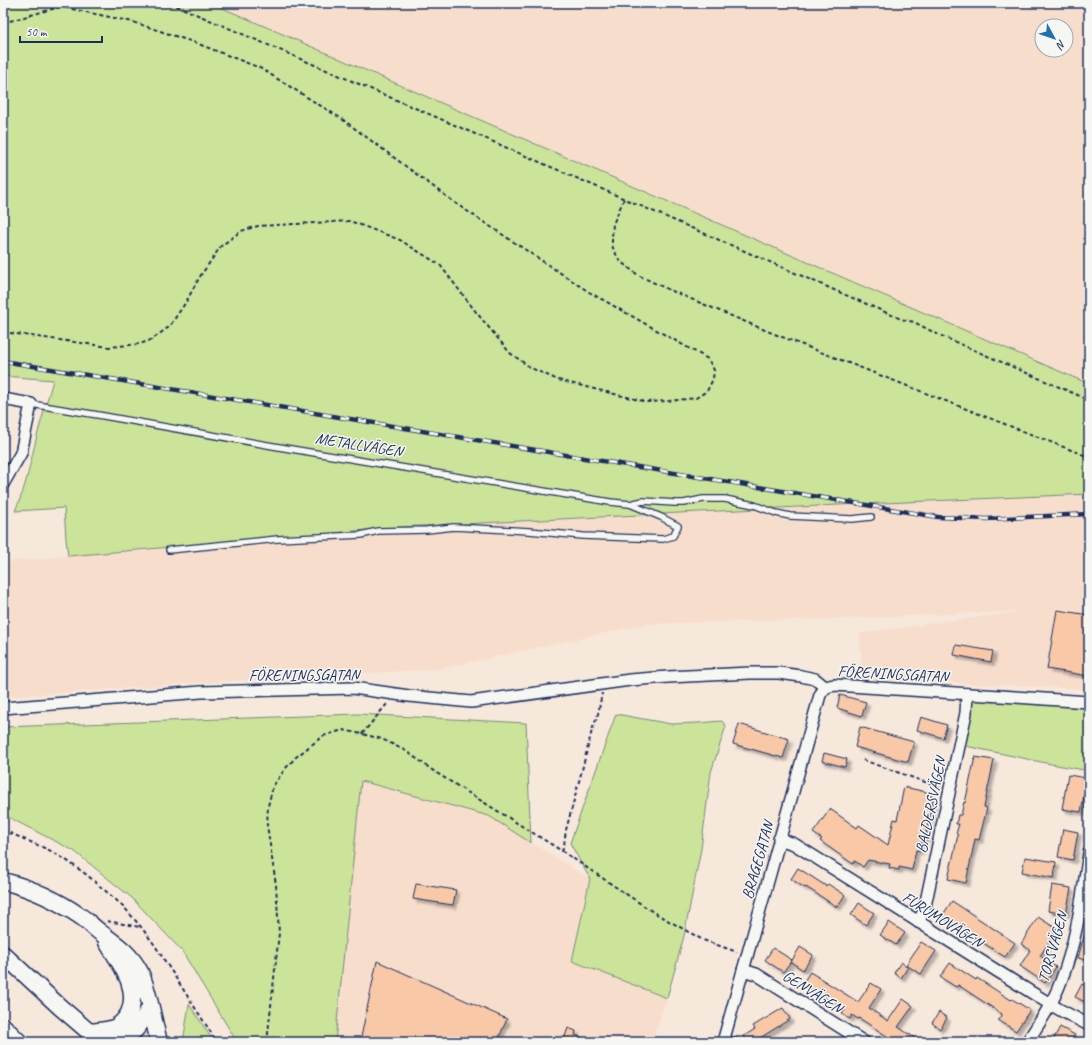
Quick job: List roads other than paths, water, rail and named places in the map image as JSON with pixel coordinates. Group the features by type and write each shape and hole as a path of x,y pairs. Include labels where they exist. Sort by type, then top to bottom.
{"street":[{"name":"METALLVÄGEN","path":"3,400 31,404"},
{"path":"3,484 20,453 31,404"},
{"name":"FÖRENINGSGATAN","path":"3,708 201,692 353,688 471,702 630,680 750,673 779,673 801,676 815,679 826,687 835,685 1089,702"},
{"name":"BRAGEGATAN","path":"724,1040 820,695 826,687"},
{"name":"BALDERSVÄGEN","path":"918,922 924,911 966,713 966,694"},
{"name":"FURUMOVÄGEN","path":"779,840 794,844 1062,1012 1089,1025"},
{"name":"TORSVÄGEN","path":"1027,1042 1050,1004 1061,982 1069,960 1089,853"},
{"path":"3,880 32,891 68,908 85,919 102,927 135,963 144,983 159,1042"},
{"path":"3,954 95,1037 120,1025 127,1017 132,1004 131,988 127,976 102,927"},
{"name":"GENVÄGEN","path":"743,970 756,974 864,1042"},
{"path":"113,1042 126,1038 132,1034 140,1025 150,1007"},
{"path":"3,1026 19,1042"}],"lane":[{"name":"METALLVÄGEN","path":"31,404 279,447 610,502 630,504 678,526 673,536 663,539 583,536 529,531 454,527 278,539 169,550"},
{"path":"630,504 643,501 684,503 703,499 720,499 754,505 776,513 790,516 852,519 871,517"},
{"path":"724,1040 737,1042"}],"railway":[{"path":"3,361 938,517 987,519 1089,514"}]}
